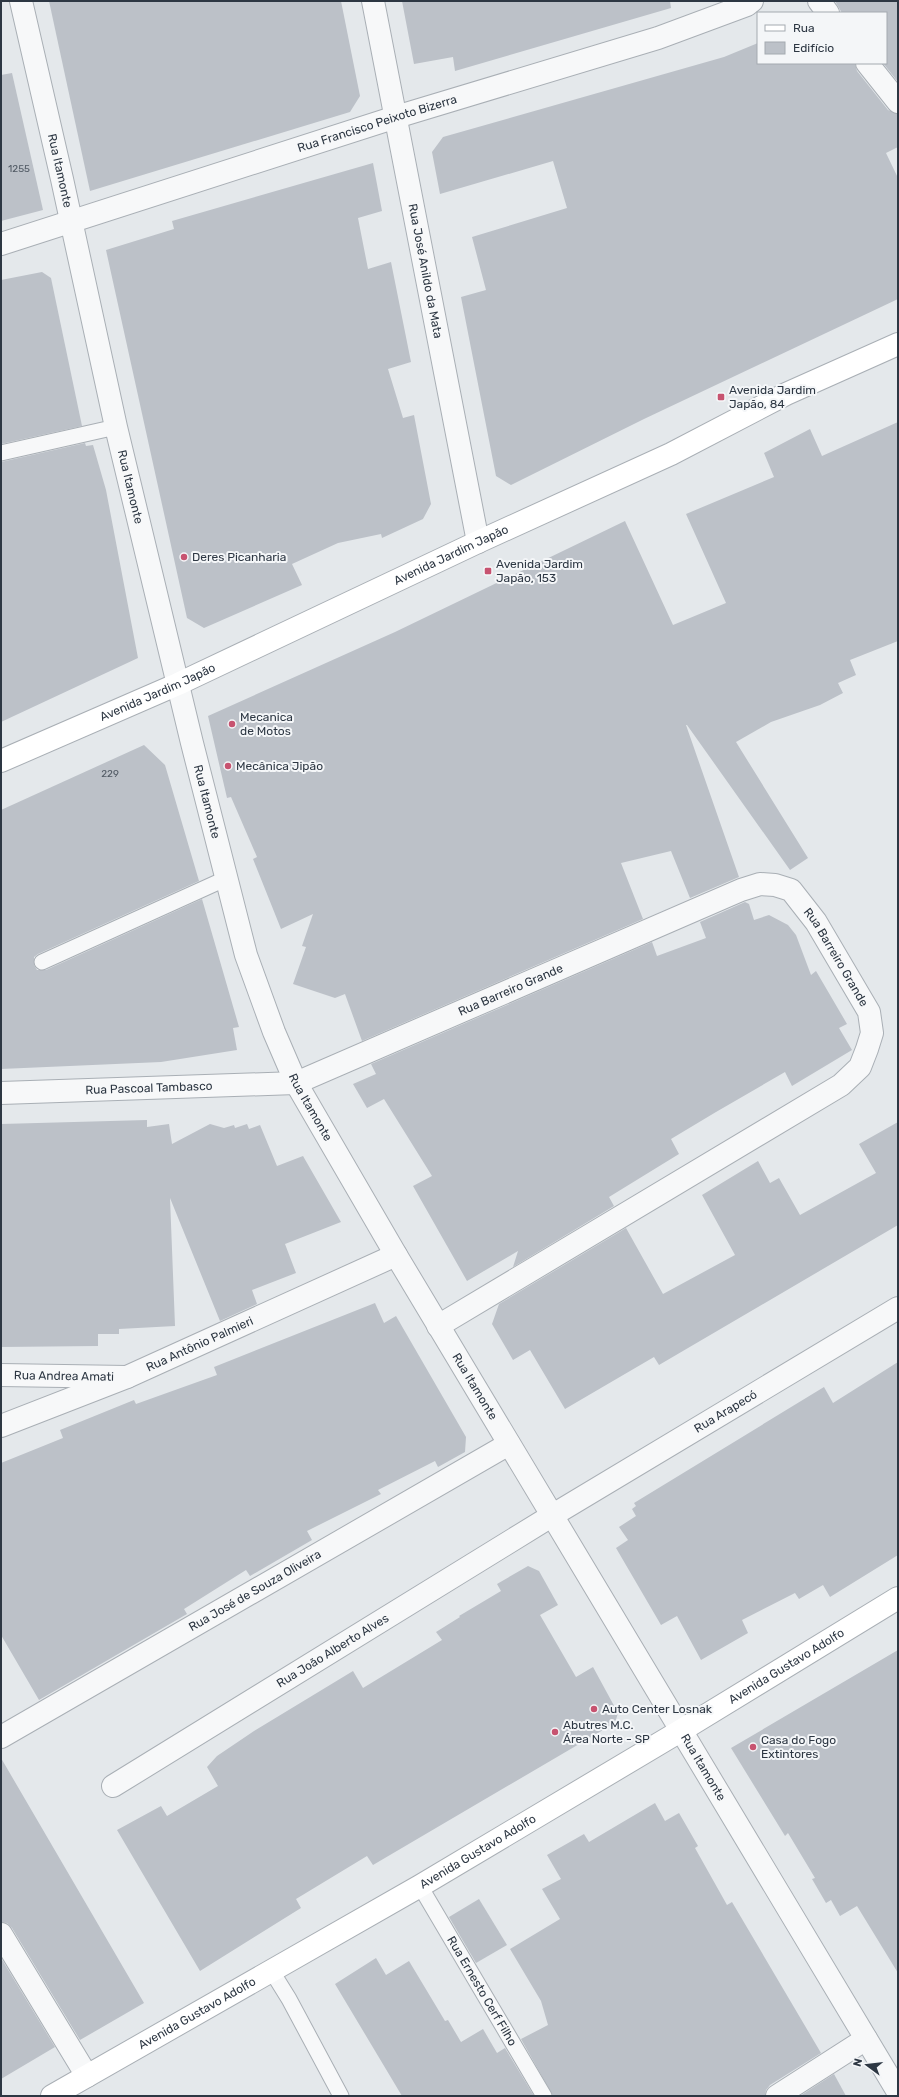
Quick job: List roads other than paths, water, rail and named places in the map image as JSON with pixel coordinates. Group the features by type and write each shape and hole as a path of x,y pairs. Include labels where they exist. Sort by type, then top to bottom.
{"main road":[{"name":"Avenida Jardim Japão","path":"1,761 178,684 478,542 671,454 786,394 898,344"},
{"name":"Avenida Gustavo Adolfo","path":"52,2096 420,1886 682,1730 898,1598"}],"street":[{"name":"Rua Itamonte","path":"22,1 72,222 116,427 225,879 246,955 274,1032 296,1083 396,1255 866,2039 896,2085"},
{"name":"Rua José Anildo da Mata","path":"373,1 478,542"},
{"name":"Rua Francisco Peixoto Bizerra","path":"1,244 396,117 658,38 747,5 752,1"},
{"path":"818,1 827,12"},
{"path":"868,64 898,102"},
{"name":"Rua Barreiro Grande","path":"296,1083 701,906 760,884 775,885 791,890 820,928 869,1012 872,1033 860,1067 841,1085 438,1326"},
{"name":"Rua Pascoal Tambasco","path":"1,1093 296,1083"},
{"name":"Rua Antônio Palmieri","path":"1,1426 127,1377 396,1255"},
{"name":"Rua Arapecó","path":"553,1515 898,1308"},
{"name":"Rua Andrea Amati","path":"1,1374 127,1377"},
{"name":"Rua José de Souza Oliveira","path":"1,1738 510,1444"},
{"name":"Rua João Alberto Alves","path":"113,1786 553,1515"},
{"path":"1,1934 87,2076"},
{"path":"777,2096 866,2039"}],"lane":[{"path":"1,453 116,427"},
{"path":"42,962 225,879"},
{"name":"Rua Ernesto Cerf Filho","path":"420,1886 544,2096"},
{"path":"271,1970 289,1999 341,2096"}],"place":[{"name":"Avenida Jardim Japão, 84","path":"721,397"},
{"name":"Deres Picanharia","path":"184,557"},
{"name":"Avenida Jardim Japão, 153","path":"488,571"},
{"name":"Mecanica de Motos","path":"232,724"},
{"name":"Mecânica Jipão","path":"228,766"},
{"name":"Auto Center Losnak","path":"594,1709"},
{"name":"Abutres M.C. Área Norte - SP","path":"555,1732"},
{"name":"Casa do Fogo Extintores","path":"753,1747"}]}
